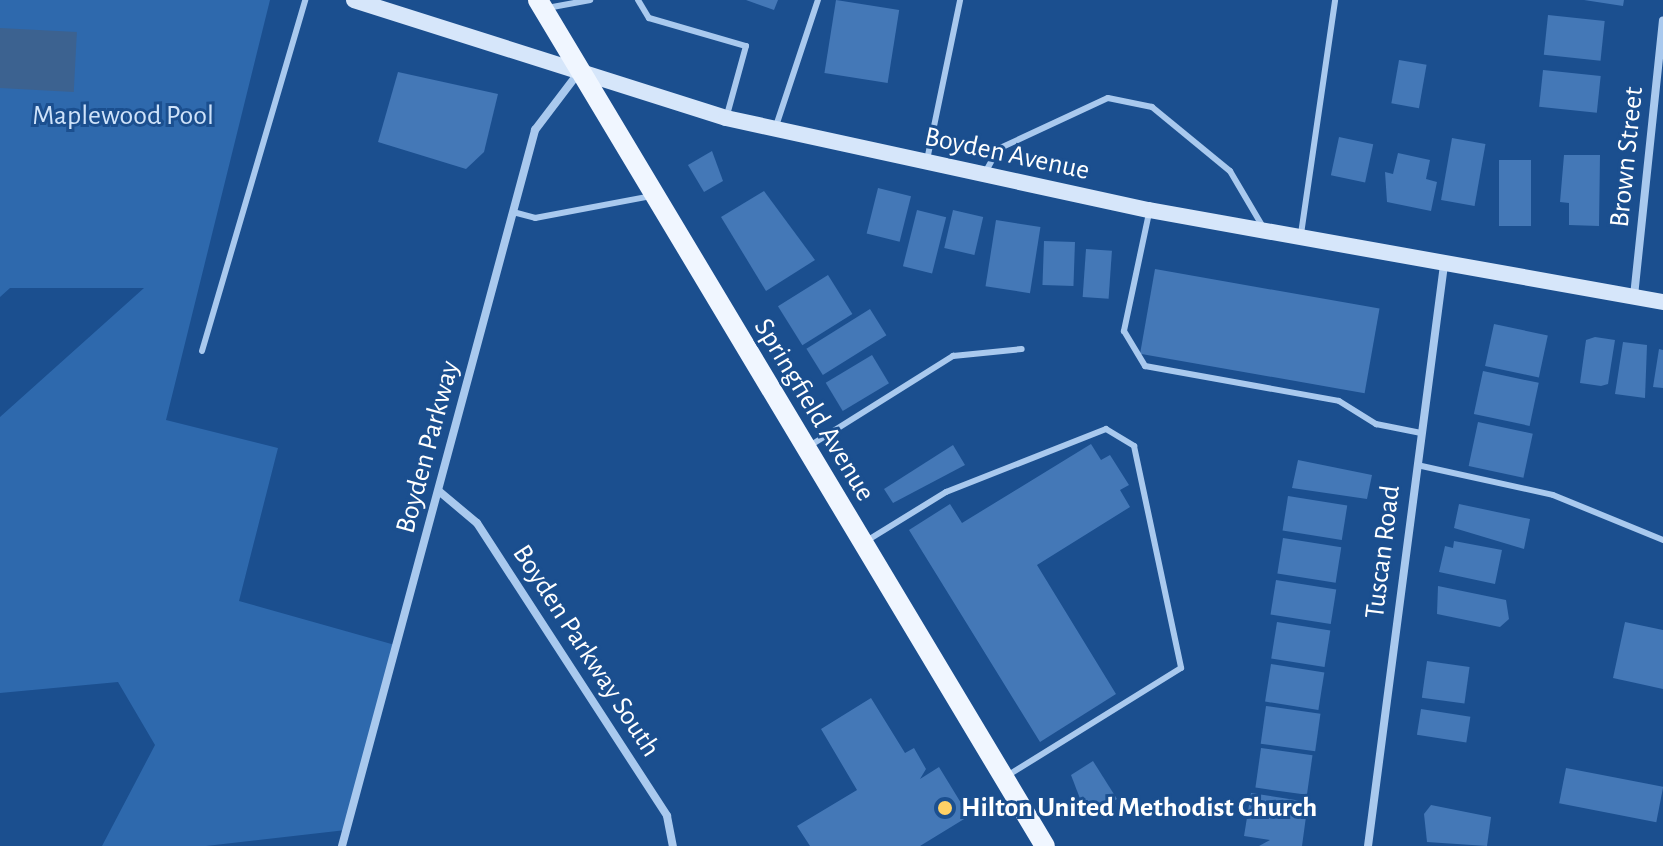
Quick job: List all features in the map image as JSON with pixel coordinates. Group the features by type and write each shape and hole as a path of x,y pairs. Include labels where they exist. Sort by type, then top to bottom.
{"main road":[{"name":"Springfield Avenue","path":"541,4 861,545 1045,846"}],"street":[{"name":"Boyden Avenue","path":"354,0 726,118 1149,210 1663,302"},
{"name":"Brown Street","path":"1634,297 1663,21"},
{"name":"Boyden Parkway","path":"342,846 440,492 535,130 579,72"},
{"name":"Tuscan Road","path":"1368,846 1444,265"},
{"name":"Boyden Parkway South","path":"440,492 477,523 667,816 673,846"}],"lane":[{"path":"202,351 305,0"},
{"path":"541,4 590,0"},
{"path":"638,0 649,18 746,46 726,118"},
{"path":"775,129 818,0"},
{"path":"927,164 960,0"},
{"path":"1300,238 1335,0"},
{"path":"983,176 998,149 1108,98 1152,107 1230,171 1265,230"},
{"path":"513,212 535,218 654,195"},
{"path":"1149,210 1124,331 1145,366 1339,401 1376,424 1421,433"},
{"path":"804,449 953,356 1022,349"},
{"path":"861,545 946,492 1106,429 1134,446 1181,668 1004,778"},
{"path":"1417,465 1553,495 1663,540"}],"green space":[{"name":"Maplewood Pool","path":"0,0 270,0 166,420 278,448 239,601 395,645 346,830 206,846 102,846 155,745 118,682 0,693 0,417 144,288 10,288 0,297"}],"shaded area":[{"path":"0,28 77,32 74,92 0,88"}],"building":[{"path":"746,0 778,0 774,10"},
{"path":"836,0 899,10 888,83 824,73"},
{"path":"1584,0 1624,0 1623,6"},
{"path":"1548,15 1605,21 1601,61 1544,55"},
{"path":"1399,60 1427,65 1419,108 1391,103"},
{"path":"1543,70 1601,76 1597,113 1539,107"},
{"path":"398,72 498,94 484,152 466,169 378,142"},
{"path":"1339,137 1373,144 1365,182 1331,175"},
{"path":"1452,138 1485,144 1475,206 1441,200"},
{"path":"712,151 723,181 704,192 688,165"},
{"path":"1398,153 1430,160 1426,179 1437,182 1431,211 1387,202 1385,172 1393,174"},
{"path":"1564,155 1600,155 1599,226 1569,225 1569,203 1560,202"},
{"path":"1499,160 1531,160 1531,226 1499,226"},
{"path":"878,188 911,196 900,242 867,234"},
{"path":"764,191 815,260 766,291 721,217"},
{"path":"917,210 946,217 932,274 903,266"},
{"path":"953,210 983,217 974,255 944,248"},
{"path":"996,220 1040,227 1030,293 986,286"},
{"path":"1044,241 1075,242 1073,286 1042,285"},
{"path":"1086,249 1112,251 1109,299 1083,297"},
{"path":"1155,269 1380,309 1365,393 1140,354"},
{"path":"828,275 852,314 802,345 778,306"},
{"path":"870,309 886,335 823,375 806,349"},
{"path":"1494,324 1548,335 1539,377 1485,366"},
{"path":"1595,337 1615,340 1608,384 1601,386 1580,383 1586,340"},
{"path":"1623,342 1647,345 1645,398 1615,394"},
{"path":"1659,349 1663,350 1663,388 1653,387"},
{"path":"872,355 889,383 843,411 826,383"},
{"path":"1483,371 1539,383 1530,426 1474,414"},
{"path":"1478,422 1533,434 1523,478 1469,466"},
{"path":"1091,444 1101,460 1110,455 1129,485 1120,490 1130,507 1037,565 1116,694 1040,742 909,530 950,504 962,523"},
{"path":"953,445 965,465 893,503 884,489"},
{"path":"1298,460 1372,475 1367,499 1292,488"},
{"path":"1288,496 1347,505 1342,540 1283,531"},
{"path":"1459,504 1530,519 1524,549 1454,528"},
{"path":"1283,538 1341,547 1336,583 1277,574"},
{"path":"1454,541 1502,550 1495,584 1439,572 1445,546 1453,548"},
{"path":"1276,580 1336,590 1331,624 1271,615"},
{"path":"1438,586 1506,600 1509,619 1500,627 1437,614"},
{"path":"1277,622 1330,630 1325,667 1271,659"},
{"path":"1625,622 1663,630 1663,689 1613,678"},
{"path":"1427,661 1470,667 1464,704 1422,698"},
{"path":"1271,664 1324,672 1318,710 1265,702"},
{"path":"871,698 905,753 914,748 926,769 920,779 939,767 969,816 920,846 810,846 797,826 857,790 821,729"},
{"path":"1266,706 1320,714 1315,751 1261,744"},
{"path":"1421,709 1470,717 1466,743 1417,735"},
{"path":"1261,748 1312,755 1307,795 1255,788"},
{"path":"1093,761 1117,799 1087,817 1071,775"},
{"path":"1566,768 1663,787 1656,822 1559,803"},
{"path":"1251,793 1308,802 1302,846 1259,846 1270,840 1244,836"},
{"path":"1431,805 1491,817 1487,846 1427,842 1424,814"}],"place":[{"name":"Hilton United Methodist Church","path":"945,808"}]}
